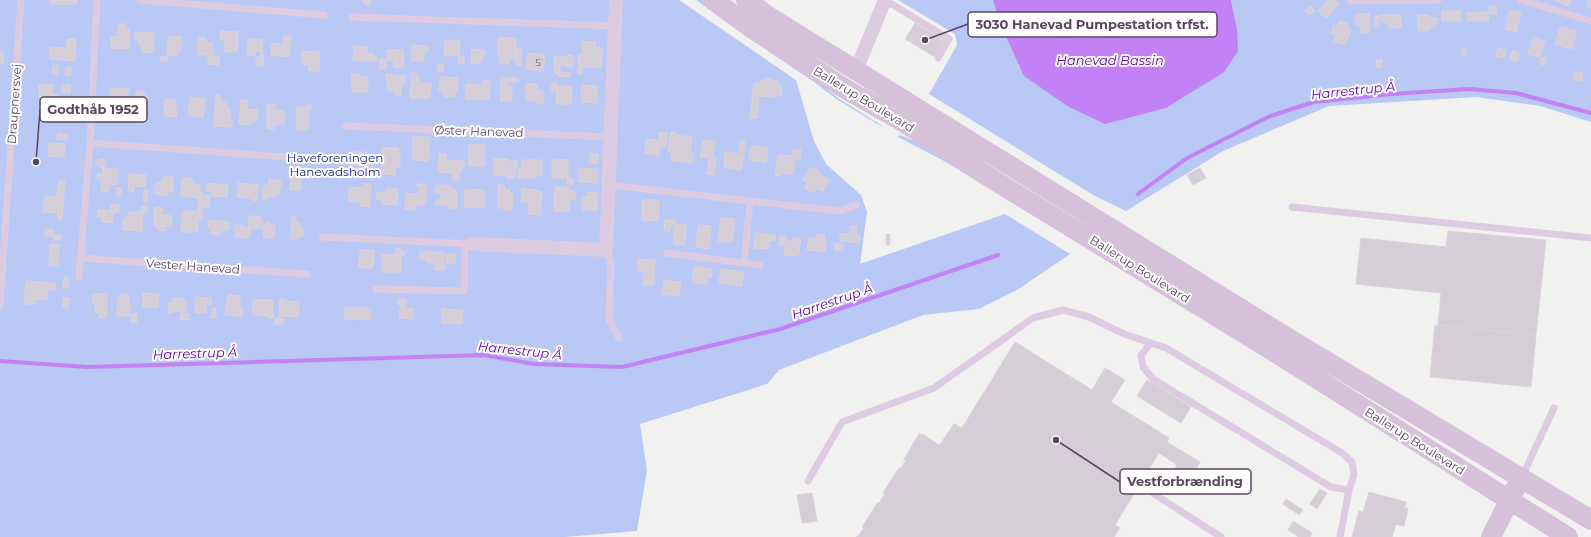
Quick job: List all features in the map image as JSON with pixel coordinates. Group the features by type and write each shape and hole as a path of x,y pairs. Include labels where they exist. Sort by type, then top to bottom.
{"street":[{"path":"469,243 606,250 616,0"},
{"name":"Ballerup Boulevard","path":"713,0 758,32 847,90 900,120 997,182 1276,353 1568,537"},
{"name":"Ballerup Boulevard","path":"746,0 768,16 1288,338 1522,477 1591,520"},
{"path":"855,70 885,0"},
{"path":"1491,537 1522,477"}],"lane":[{"name":"Draupnersvej","path":"0,305 21,0"},
{"path":"79,277 90,143 97,0"},
{"path":"140,0 324,15"},
{"path":"885,0 949,39 938,58"},
{"path":"1350,0 1438,0"},
{"path":"1521,0 1591,21"},
{"path":"352,17 616,26"},
{"name":"Øster Hanevad","path":"346,126 611,137"},
{"path":"90,143 314,159"},
{"path":"609,185 839,211 856,205"},
{"path":"744,262 750,201"},
{"path":"1292,207 1591,238"},
{"path":"322,237 469,243 464,291 376,289"},
{"path":"606,250 611,262 609,319 619,338"},
{"path":"667,253 760,265"},
{"name":"Vester Hanevad","path":"80,258 307,274"},
{"path":"808,481 842,422 934,388 1033,318 1063,310 1089,317 1124,334 1166,348 1342,453 1352,462 1354,475 1349,490 1340,537"},
{"path":"1151,343 1141,355 1143,367 1153,379 1331,488 1349,490"},
{"path":"1522,477 1554,408"},
{"path":"1154,494 1221,537"}],"green space":[{"name":"Haveforeningen Hanevadsholm","path":"0,0 679,0 796,80 814,141 826,164 861,195 867,212 860,264 1005,214 1070,254 1017,290 979,309 923,315 779,370 767,384 640,424 647,470 637,531 565,537 0,537"},
{"path":"696,0 702,0 812,76 838,98 884,128 838,100"},
{"path":"898,0 993,0 999,21 1237,29 1231,0 1591,0 1591,122 1540,106 1476,97 1329,106 1223,151 1126,211 1093,195 929,94 957,45 955,34"},
{"path":"900,135 927,146 987,187 944,161 898,137"}],"water":[{"name":"Hanevad Bassin","path":"993,0 1231,0 1237,29 1238,51 1224,72 1166,108 1105,124 1069,107 1024,76 999,21"}],"building":[{"path":"50,0 77,0 76,4 50,4"},
{"path":"362,0 369,0 371,3 366,5"},
{"path":"1328,0 1334,0 1339,4 1326,18 1318,11"},
{"path":"1555,0 1571,0 1567,6"},
{"path":"1589,0 1591,0 1591,8 1587,6"},
{"path":"1311,6 1315,11 1309,15 1305,10"},
{"path":"1496,6 1497,14 1490,14 1489,7"},
{"path":"1510,10 1521,13 1516,32 1505,29"},
{"path":"1442,11 1461,11 1461,21 1442,21"},
{"path":"1488,12 1489,21 1468,21 1467,13"},
{"path":"1356,14 1369,14 1369,33 1361,33 1361,26 1356,26"},
{"path":"1381,15 1401,15 1401,28 1389,28 1388,22 1382,22"},
{"path":"1417,15 1429,15 1429,18 1436,18 1437,24 1434,24 1434,27 1429,27 1429,30 1418,31"},
{"path":"1375,16 1379,16 1379,26 1375,26"},
{"path":"1339,21 1348,24 1347,29 1351,30 1345,44 1334,41 1336,34 1332,33 1334,25 1338,26"},
{"path":"915,23 944,41 935,57 905,39"},
{"path":"119,24 126,24 126,30 130,30 129,49 111,48 111,37 117,37"},
{"path":"1560,27 1576,31 1572,49 1555,44"},
{"path":"220,31 238,32 237,52 225,52 225,40 220,40"},
{"path":"135,32 154,33 153,53 142,52 142,45 138,44 138,39 135,39"},
{"path":"284,36 291,36 289,57 271,55 272,43 283,44"},
{"path":"168,37 181,37 180,51 177,51 177,55 167,55"},
{"path":"1533,37 1545,41 1540,57 1528,54"},
{"path":"198,38 205,38 205,42 212,43 213,57 219,57 219,65 208,64 208,55 197,54"},
{"path":"498,38 516,38 515,55 498,55"},
{"path":"67,39 76,39 75,61 50,59 50,47 67,48"},
{"path":"248,39 263,40 262,52 255,51 255,56 247,55"},
{"path":"445,40 460,41 459,56 444,55"},
{"path":"582,41 596,42 595,48 602,48 601,68 582,67 582,74 578,74 579,54 583,54"},
{"path":"412,45 428,46 428,51 424,51 424,61 412,61"},
{"path":"354,46 367,47 367,54 373,54 372,57 377,57 376,61 353,61"},
{"path":"516,48 521,48 521,65 516,65"},
{"path":"1498,48 1506,50 1504,58 1496,56"},
{"path":"472,49 484,50 484,57 481,57 480,64 471,63"},
{"path":"1461,49 1466,49 1467,55 1462,56"},
{"path":"388,50 403,50 404,67 394,68 394,60 388,60"},
{"path":"302,51 319,52 319,71 308,71 309,61 307,61 307,65 303,65 304,61 302,60"},
{"path":"1512,51 1519,53 1517,61 1509,59"},
{"path":"0,52 4,52 3,64 0,64"},
{"path":"261,53 264,54 263,66 255,65 256,58 260,58"},
{"path":"528,53 545,55 543,71 526,69"},
{"path":"568,55 573,55 572,67 560,64 560,72 570,73 570,77 558,76 559,73 554,73 555,56 568,57"},
{"path":"459,56 464,57 464,63 458,63"},
{"path":"500,56 515,56 514,60 509,60 509,64 499,64"},
{"path":"160,57 168,57 168,62 160,61"},
{"path":"1542,57 1546,58 1545,65 1540,64"},
{"path":"380,59 386,59 386,69 380,69"},
{"path":"1376,60 1382,60 1382,67 1376,67"},
{"path":"438,64 443,64 443,71 438,71"},
{"path":"53,66 58,66 57,74 52,74"},
{"path":"66,67 71,67 71,75 65,75"},
{"path":"1575,72 1583,74 1582,81 1573,80"},
{"path":"412,73 418,74 418,80 420,80 420,83 431,83 430,98 410,98"},
{"path":"351,74 358,74 358,77 368,77 368,92 352,92"},
{"path":"386,74 393,74 394,76 405,75 405,84 401,83 401,95 395,95 394,91 388,91"},
{"path":"440,77 458,78 457,92 454,92 454,97 444,97 444,91 439,91"},
{"path":"509,77 518,78 518,82 509,82"},
{"path":"501,78 507,78 507,86 512,87 512,101 501,101"},
{"path":"767,78 772,79 772,81 778,81 777,85 782,86 781,95 776,95 776,97 759,96 757,118 750,118 754,83 760,84 761,80 767,80"},
{"path":"482,81 490,81 489,100 466,99 466,84 482,85"},
{"path":"552,83 557,83 556,91 551,91"},
{"path":"526,84 537,84 537,94 539,94 539,90 543,91 543,103 536,103 536,101 526,100"},
{"path":"39,85 53,85 52,95 60,95 60,107 47,107 47,97 39,97"},
{"path":"70,85 70,93 62,93 62,86"},
{"path":"582,85 597,86 596,103 581,102"},
{"path":"557,86 572,87 571,104 556,104"},
{"path":"110,89 129,89 129,93 126,93 126,95 128,95 129,102 124,102 123,111 111,111 112,93 110,93"},
{"path":"136,91 145,91 144,96 148,96 147,114 143,114 143,117 135,117"},
{"path":"216,95 220,95 220,102 227,102 227,110 230,110 232,127 214,126"},
{"path":"190,97 205,99 203,117 188,115"},
{"path":"165,99 175,100 177,117 164,116"},
{"path":"241,100 247,100 247,109 258,110 257,121 251,121 251,125 239,124"},
{"path":"267,104 275,104 275,109 267,108"},
{"path":"306,105 312,105 312,109 308,109 308,130 296,130 297,107 306,107"},
{"path":"267,110 284,111 284,124 274,124 274,129 267,129"},
{"path":"671,132 677,133 676,135 692,137 690,153 693,153 692,163 671,160 672,152 668,152"},
{"path":"58,133 68,135 67,140 57,139"},
{"path":"659,133 667,133 666,147 660,146 659,156 645,153 646,139 659,140"},
{"path":"413,137 429,137 428,161 413,160"},
{"path":"703,140 715,142 713,158 716,158 714,175 707,174 709,158 700,157"},
{"path":"740,141 745,142 744,153 739,152"},
{"path":"49,143 65,144 64,157 48,156"},
{"path":"469,145 484,145 484,166 469,166"},
{"path":"755,146 768,148 766,163 749,160 751,147"},
{"path":"382,148 398,148 398,154 400,154 400,167 395,167 395,175 381,174"},
{"path":"794,150 801,150 800,159 795,158 793,174 781,173 781,176 775,176 778,155 791,156"},
{"path":"350,152 367,152 369,155 374,155 373,166 370,166 370,168 359,168 359,165 349,165"},
{"path":"725,152 744,155 741,170 724,167"},
{"path":"439,153 446,154 446,160 464,161 464,168 461,168 461,173 438,172"},
{"path":"590,153 598,154 598,163 589,163"},
{"path":"99,159 103,159 105,163 103,167 99,167 97,165 97,161"},
{"path":"494,159 509,159 509,169 515,169 515,178 507,178 507,175 494,175"},
{"path":"552,159 568,160 568,178 573,179 573,184 567,184 567,178 552,178"},
{"path":"522,160 542,160 542,175 536,175 536,178 518,178 518,169 522,169"},
{"path":"511,161 517,161 517,168 511,168"},
{"path":"291,167 309,168 309,178 301,178 300,190 290,190"},
{"path":"813,167 819,171 818,173 829,180 823,191 817,188 814,193 805,188 808,183 803,180 809,169 812,170"},
{"path":"103,168 117,169 116,185 109,184 108,192 101,192 102,179 97,179 97,174 103,174"},
{"path":"580,168 597,169 596,183 579,182"},
{"path":"1200,168 1206,178 1193,185 1187,175"},
{"path":"129,174 146,175 145,187 134,186 134,192 128,191"},
{"path":"453,174 459,175 459,180 452,180"},
{"path":"163,177 173,177 173,192 167,192 167,196 155,194 156,183 163,183"},
{"path":"182,178 193,179 193,184 200,184 200,193 203,193 202,207 198,207 199,198 181,196"},
{"path":"269,179 281,181 279,195 275,194 274,197 267,196 267,199 262,198 263,186 268,186"},
{"path":"59,181 65,182 62,220 58,220 58,213 43,212 45,196 57,197"},
{"path":"207,183 228,185 227,197 212,196 212,192 207,191"},
{"path":"238,183 258,185 257,201 252,200 252,198 237,197"},
{"path":"364,184 371,184 369,207 360,206 360,202 349,201 349,188 364,187"},
{"path":"417,184 426,184 425,205 415,205 415,210 405,209 406,193 418,194 419,186 416,186"},
{"path":"499,185 504,185 505,190 509,190 511,194 513,194 512,211 505,210 505,208 497,208"},
{"path":"436,186 452,186 452,189 455,189 455,192 457,192 457,209 449,208 449,205 436,205 436,200 441,200 441,193 436,193"},
{"path":"117,187 121,188 120,196 116,195"},
{"path":"555,187 569,187 568,190 575,191 575,199 570,199 569,211 554,212"},
{"path":"387,188 398,189 397,205 382,204 382,200 376,199 377,193 386,192"},
{"path":"470,189 484,190 484,208 465,207 464,191"},
{"path":"522,189 537,190 542,192 540,215 528,214 529,203 521,202"},
{"path":"144,190 148,191 147,202 143,201"},
{"path":"588,192 597,193 597,210 582,210 582,196 588,197"},
{"path":"205,195 210,195 209,207 203,207"},
{"path":"643,200 659,200 658,221 642,220"},
{"path":"111,204 119,205 119,212 113,212 112,223 102,222 102,217 97,217 98,210 111,211"},
{"path":"141,206 147,206 147,212 143,212 142,231 123,230 124,218 128,218 128,212 141,212"},
{"path":"155,207 163,208 162,215 172,216 171,227 166,226 166,231 158,230 158,226 154,226"},
{"path":"198,208 202,208 202,220 198,220 197,232 181,232 183,211 197,211 197,214 199,214"},
{"path":"249,216 256,216 256,229 248,228"},
{"path":"257,216 261,216 260,220 263,220 262,228 257,228"},
{"path":"292,216 296,216 296,223 300,223 300,227 303,227 303,236 298,236 298,239 291,239"},
{"path":"721,218 735,219 732,242 718,241"},
{"path":"208,220 229,222 228,230 220,230 220,235 211,234 212,229 208,228"},
{"path":"665,220 675,220 675,224 687,225 684,245 674,244 674,226 670,226 670,231 664,231"},
{"path":"267,222 270,222 270,225 275,225 274,238 263,237 264,224 267,225"},
{"path":"236,225 245,226 245,229 250,229 249,238 235,237"},
{"path":"698,225 711,226 708,249 696,247"},
{"path":"851,226 857,227 856,235 860,235 859,243 840,241 840,233 850,234"},
{"path":"46,230 53,230 53,236 45,236"},
{"path":"1448,231 1546,240 1536,335 1438,325 1441,293 1356,284 1361,238 1446,247"},
{"path":"756,232 776,236 775,241 770,240 769,249 754,248"},
{"path":"817,234 825,235 825,252 807,250 809,238 816,239"},
{"path":"886,234 890,234 890,245 886,245"},
{"path":"54,235 61,235 61,240 54,240"},
{"path":"780,236 786,236 786,241 793,242 793,238 801,239 798,256 784,255 785,246 779,245"},
{"path":"835,243 843,244 842,250 835,250"},
{"path":"50,244 59,245 58,266 49,265"},
{"path":"396,248 400,248 400,251 404,251 404,256 401,256 401,272 382,272 382,255 396,255"},
{"path":"360,250 374,250 373,267 371,267 371,269 359,267"},
{"path":"428,251 444,253 444,270 435,270 435,263 427,262 427,259 420,259 420,252"},
{"path":"446,254 455,254 455,263 447,263"},
{"path":"638,259 655,260 654,285 643,285 644,271 638,271"},
{"path":"694,266 712,269 711,278 708,277 707,284 692,282"},
{"path":"721,269 744,272 742,286 719,283"},
{"path":"64,277 68,277 68,288 63,288"},
{"path":"664,280 681,282 679,296 662,294"},
{"path":"26,281 52,283 55,284 55,289 48,290 47,300 35,299 35,304 24,304"},
{"path":"143,293 159,294 158,307 143,307"},
{"path":"93,294 107,294 106,318 99,318 99,314 95,313 95,303 92,303"},
{"path":"121,295 129,295 129,304 131,304 129,316 117,316 118,297 121,297"},
{"path":"228,295 240,296 240,307 243,307 242,317 225,314"},
{"path":"196,297 211,298 211,305 205,304 206,313 195,313"},
{"path":"63,298 68,298 68,308 63,308"},
{"path":"173,298 183,298 183,302 186,302 186,311 173,311 173,313 168,313 169,302 173,303"},
{"path":"280,299 299,302 298,317 279,316"},
{"path":"398,299 406,300 406,307 398,306"},
{"path":"253,300 273,300 273,318 268,318 268,316 253,315"},
{"path":"357,306 371,310 370,320 344,319 345,307 357,308"},
{"path":"212,308 216,308 216,318 211,318"},
{"path":"400,308 413,309 412,319 399,318"},
{"path":"442,309 463,310 462,324 442,323"},
{"path":"181,313 189,314 188,320 180,320"},
{"path":"131,314 137,314 137,322 131,322"},
{"path":"275,318 284,319 283,324 274,324"},
{"path":"1435,325 1536,335 1531,387 1430,377"},
{"path":"1015,342 1092,390 1105,368 1125,380 1111,402 1169,438 1167,442 1200,462 1190,481 1185,478 1180,486 1168,478 1177,465 1159,453 1115,525 1120,528 1114,537 856,537 864,528 862,527 885,494 883,493 899,468 900,469 906,460 904,459 919,434 922,434 939,446 954,424 962,428"},
{"path":"1147,380 1191,407 1181,423 1137,396"},
{"path":"1320,489 1327,493 1317,509 1310,504"},
{"path":"1369,492 1406,502 1404,508 1408,508 1404,526 1396,524 1392,537 1352,537 1359,511 1363,512"},
{"path":"812,493 817,521 802,523 797,495"},
{"path":"1286,499 1303,510 1299,515 1283,504"},
{"path":"1293,521 1312,533 1310,537 1299,537 1288,530"}],"waterway":[{"name":"Harrestrup Å","path":"1138,194 1187,158 1270,116 1314,102 1392,94 1469,89 1516,93 1591,113"},
{"name":"Harrestrup Å","path":"0,361 87,367 484,355 534,364 622,367 780,329 998,255"}],"place":[{"name":"3030 Hanevad Pumpestation trfst.","path":"925,40"},
{"name":"Godthåb 1952","path":"36,162"},
{"name":"Vestforbrænding","path":"1056,440"}]}
